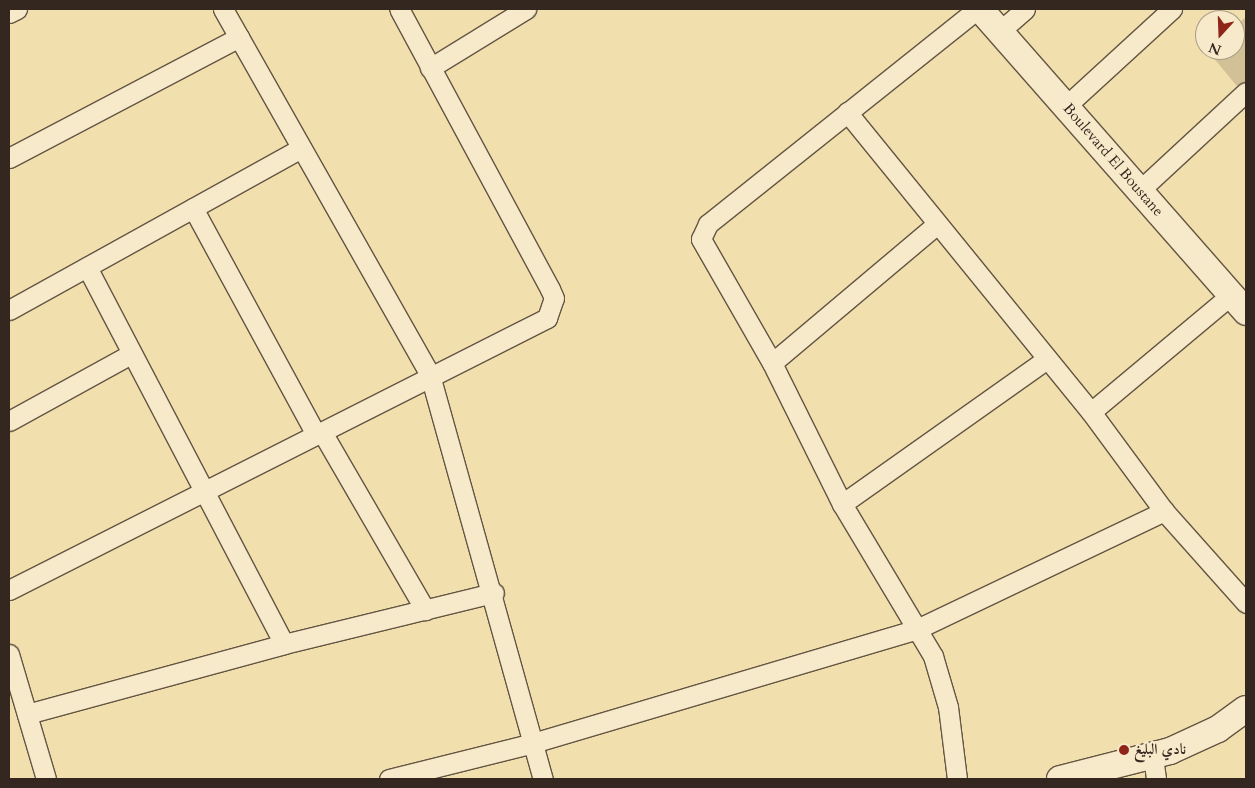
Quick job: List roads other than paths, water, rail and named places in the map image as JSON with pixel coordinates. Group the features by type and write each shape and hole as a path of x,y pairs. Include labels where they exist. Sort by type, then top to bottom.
{"main road":[{"name":"Boulevard El Boustane","path":"979,9 1239,303"},
{"path":"1060,779 1154,768 1218,729 1246,709"}],"street":[{"path":"9,13 17,9"},
{"path":"222,9 430,375 494,594 543,779"},
{"path":"9,590 319,434 430,375 547,318 554,298 398,9"},
{"path":"430,68 526,9"},
{"path":"957,779 941,675 917,629 842,504 772,364 705,252 702,234 847,112 979,9"},
{"path":"1000,31 1025,9"},
{"path":"1066,106 1172,9"},
{"path":"9,158 238,37"},
{"path":"1140,190 1246,92"},
{"path":"847,112 1090,412 1164,511 1246,603"},
{"path":"9,310 301,148"},
{"path":"193,208 319,434 425,610"},
{"path":"772,364 937,224"},
{"path":"87,267 202,492 284,644"},
{"path":"1090,412 1239,303"},
{"path":"9,421 131,354"},
{"path":"842,504 1047,359"},
{"path":"390,779 533,743 917,629 1164,511"},
{"path":"26,714 284,644 494,594"},
{"path":"9,654 46,779"}],"place":[{"name":"نادي البليغ","path":"1124,750"}]}
